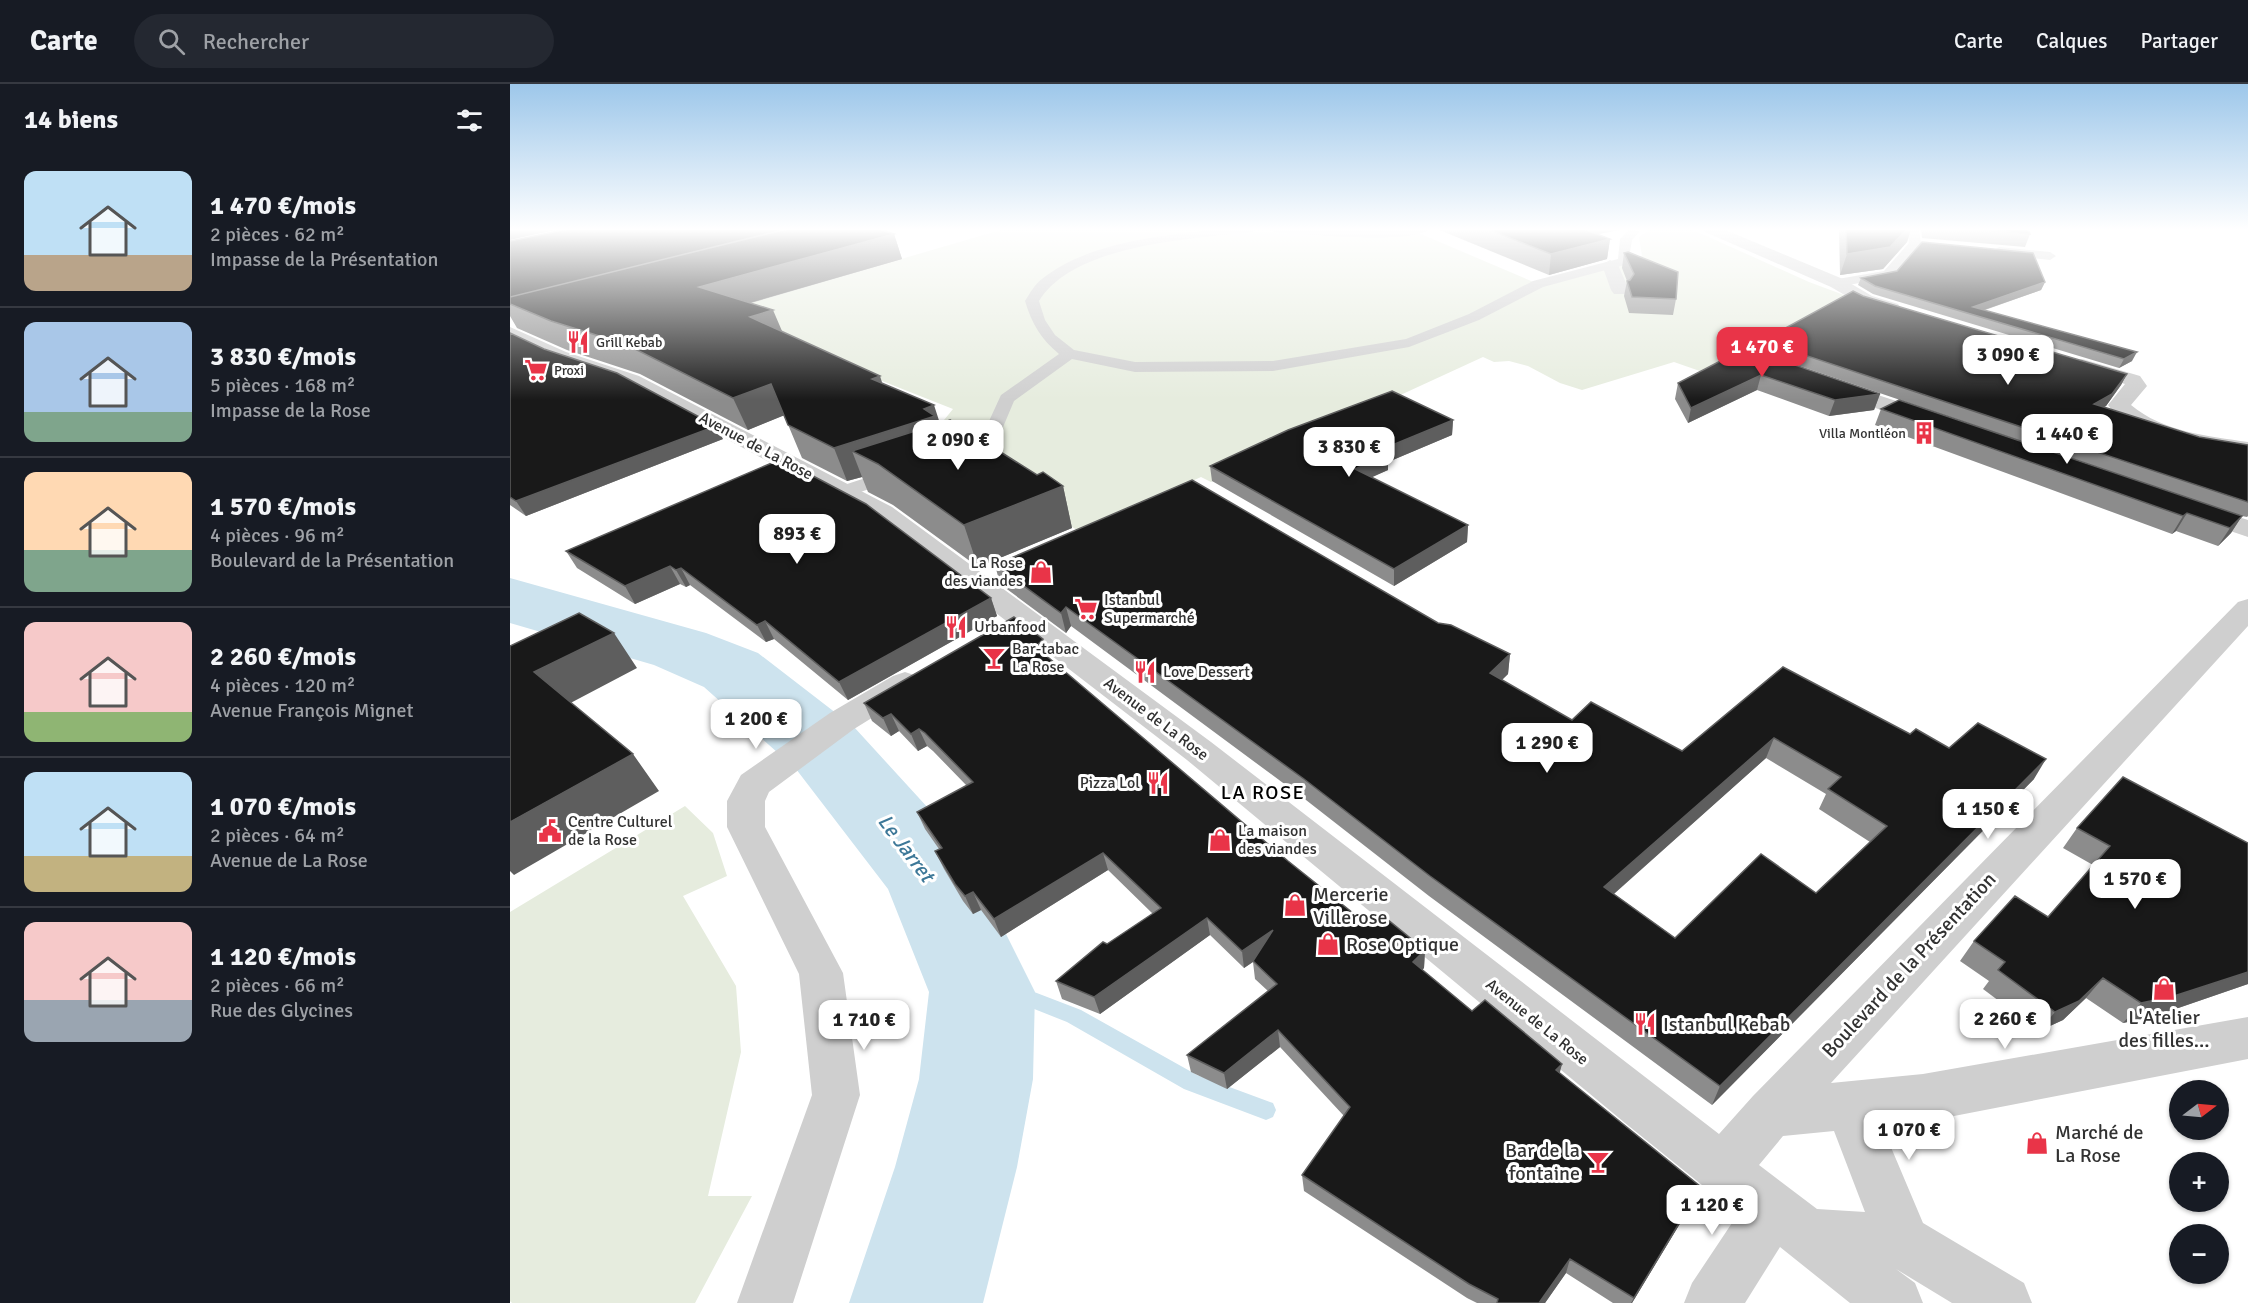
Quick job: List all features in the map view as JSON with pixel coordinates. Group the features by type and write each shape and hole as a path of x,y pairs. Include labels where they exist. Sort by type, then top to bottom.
{"street":[{"path":"1618,286 1620,290"},
{"path":"1840,286 1866,300 1911,313"},
{"name":"Avenue de La Rose","path":"514,325 559,356 632,380 883,513 1199,751 1722,1169 1895,1303"},
{"path":"2067,361 2133,380 2137,386 2119,405 2128,415 2147,425 2188,438 2248,449"},
{"path":"1819,381 1954,428"},
{"path":"2169,502 2248,529"},
{"path":"973,583 1005,569"},
{"name":"Boulevard de la Présentation","path":"1722,1169 1770,1113 2247,611"},
{"path":"991,633 1022,617"},
{"path":"765,1303 836,1095 821,972 746,827 746,801 771,772 842,721 931,668"},
{"path":"1770,1113 1923,1098 2248,1038"},
{"path":"1848,1105 1904,1242"},
{"path":"1712,1303 1790,1222 1904,1242 2004,1303"}],"lane":[{"path":"1043,286 1032,301 1049,338 1069,354 1135,367 1273,366 1323,360 1409,343 1474,317 1534,286"},
{"path":"1845,288 1851,286"},
{"path":"935,460 968,448 992,435 1007,399 1069,354"},
{"path":"845,491 912,468"}],"shaded area":[{"path":"809,286 1819,286 1852,298 1717,377 1674,362 1582,390 1560,383 1528,366 1509,361 1494,362 1483,357 1211,482 1201,477 1080,532 1063,521 950,427 944,420 953,409 713,314"},
{"path":"685,806 713,833 727,876 683,896 736,986 741,1052 708,1196 752,1196 695,1303 512,1303 510,1301 510,912"}],"building":[{"path":"510,286 555,286 510,297"},
{"path":"555,286 703,286 699,287 773,310 750,317 880,376 872,379 934,405 924,409 935,416 834,448 788,425 771,384 733,398 625,344 551,321 510,304 510,297"},
{"path":"1629,286 1677,286 1676,299 1632,297"},
{"path":"1875,286 2034,286 1973,307 2137,352 2124,359"},
{"path":"1853,291 1863,296 2127,374 2112,394 2094,404 2199,437 2248,445 2248,502 1762,341"},
{"path":"510,333 544,349 617,373 716,426 516,501 510,497"},
{"path":"1745,348 1880,394 1835,400 1761,375 1691,408 1678,383"},
{"path":"1392,391 1453,420 1380,450 1388,454 1355,469 1468,525 1394,569 1210,466 1288,430"},
{"path":"1899,400 2242,516 2230,528 2187,513 2183,516 1881,409"},
{"path":"950,420 1037,475 1043,472 1063,486 964,525 878,464 852,451"},
{"path":"781,459 866,504 991,598 839,682 765,621 757,625 681,568 676,570 670,566 625,586 566,551"},
{"path":"1192,480 1438,623 1451,625 1510,654 1490,673 1572,720 1591,702 1682,751 1783,667 1910,734 1916,729 1949,748 1978,723 2046,759 1720,1086 1430,876 1304,779 1066,607 1061,613 995,565","holes":["1774,738 1841,777 1828,789 1887,826 1816,893 1761,854 1675,938 1604,887"]},
{"path":"579,613 614,633 534,672 633,754 510,822 510,646"},
{"path":"1014,617 1043,639 1036,647 1288,861 1368,925 1382,915 1425,950 1413,962 1472,1011 1485,1000 1562,1064 1556,1070 1701,1187 1634,1298 1570,1259 1539,1303 1497,1303 1498,1299 1469,1284 1302,1175 1350,1107 1278,1030 1224,1073 1187,1055 1277,984 1253,961 1273,930 1242,951 1207,918 1094,997 1056,981 1103,942 1107,944 1161,908 1103,853 994,919 973,892 965,896 935,851 942,848 917,812 973,782 925,733 919,729 911,734 891,714 883,718 864,703"},
{"path":"2123,777 2248,843 2248,972 2174,996 2141,1003 2103,978 2079,1001 2055,1012 1998,970 2005,962 1974,941 2015,896 2048,917 2110,846 2077,828"}],"waterway":[{"name":"Le Jarret","path":"510,599 680,649 731,670 825,748 928,871 982,992 976,1079 956,1167 916,1303"},
{"path":"977,978 1074,1016 1191,1082 1266,1110"}],"place":[{"name":"Grill Kebab","path":"578,342"},
{"name":"Proxi","path":"536,370"},
{"name":"Villa Montléon","path":"1924,433"},
{"name":"La Rose des viandes","path":"1041,572"},
{"name":"Istanbul Supermarché","path":"1086,609"},
{"name":"Urbanfood","path":"956,627"},
{"name":"Bar-tabac La Rose","path":"994,658"},
{"name":"Love Dessert","path":"1145,672"},
{"name":"Pizza Lol","path":"1158,783"},
{"name":"Centre Culturel de la Rose","path":"550,831"},
{"name":"La maison des viandes","path":"1220,840"},
{"name":"Mercerie Villerose","path":"1295,905"},
{"name":"Rose Optique","path":"1328,944"},
{"name":"L'Atelier des filles...","path":"2164,989"},
{"name":"Istanbul Kebab","path":"1645,1024"},
{"name":"Marché de La Rose","path":"2037,1143"},
{"name":"Bar de la fontaine","path":"1598,1162"}],"district":[{"name":"LA ROSE","path":"1263,792"}]}
